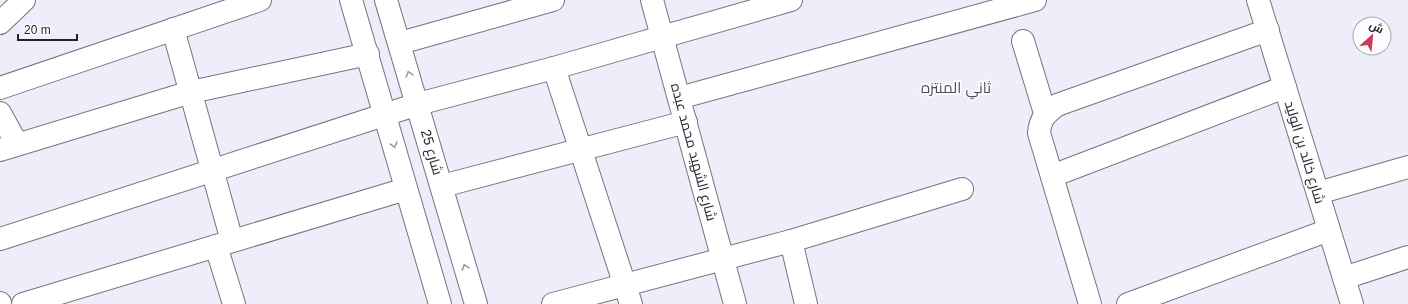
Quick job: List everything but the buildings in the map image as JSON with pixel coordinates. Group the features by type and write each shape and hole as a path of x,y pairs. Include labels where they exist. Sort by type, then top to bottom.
{"street":[{"path":"0,23 24,0"},
{"path":"0,88 260,0"},
{"path":"351,0 386,114 406,189 440,304"},
{"name":"شارع 25","path":"386,0 400,43 476,304"},
{"path":"400,43 553,0"},
{"name":"شارع الشهيد محمد عبده","path":"652,0 735,304"},
{"path":"0,239 418,104 554,68 791,0"},
{"path":"679,98 1035,0"},
{"name":"شارع خالد بن الوليد","path":"1258,0 1352,304"},
{"path":"173,29 213,170 234,304"},
{"path":"1090,304 1039,133 1040,124 1046,113 1057,105 1268,30"},
{"path":"1023,42 1046,113"},
{"path":"0,113 8,147 191,92 368,54"},
{"path":"554,68 628,295"},
{"path":"1052,176 1285,87"},
{"path":"442,186 686,122"},
{"path":"1318,193 1408,167"},
{"path":"23,304 70,297 224,244 406,189"},
{"path":"554,304 628,295 723,260 962,189"},
{"path":"1128,304 1329,230"},
{"path":"791,241 806,304"},
{"path":"1344,278 1408,257"}],"district":[{"name":"ثاني المنتزه","path":"956,88"}]}
